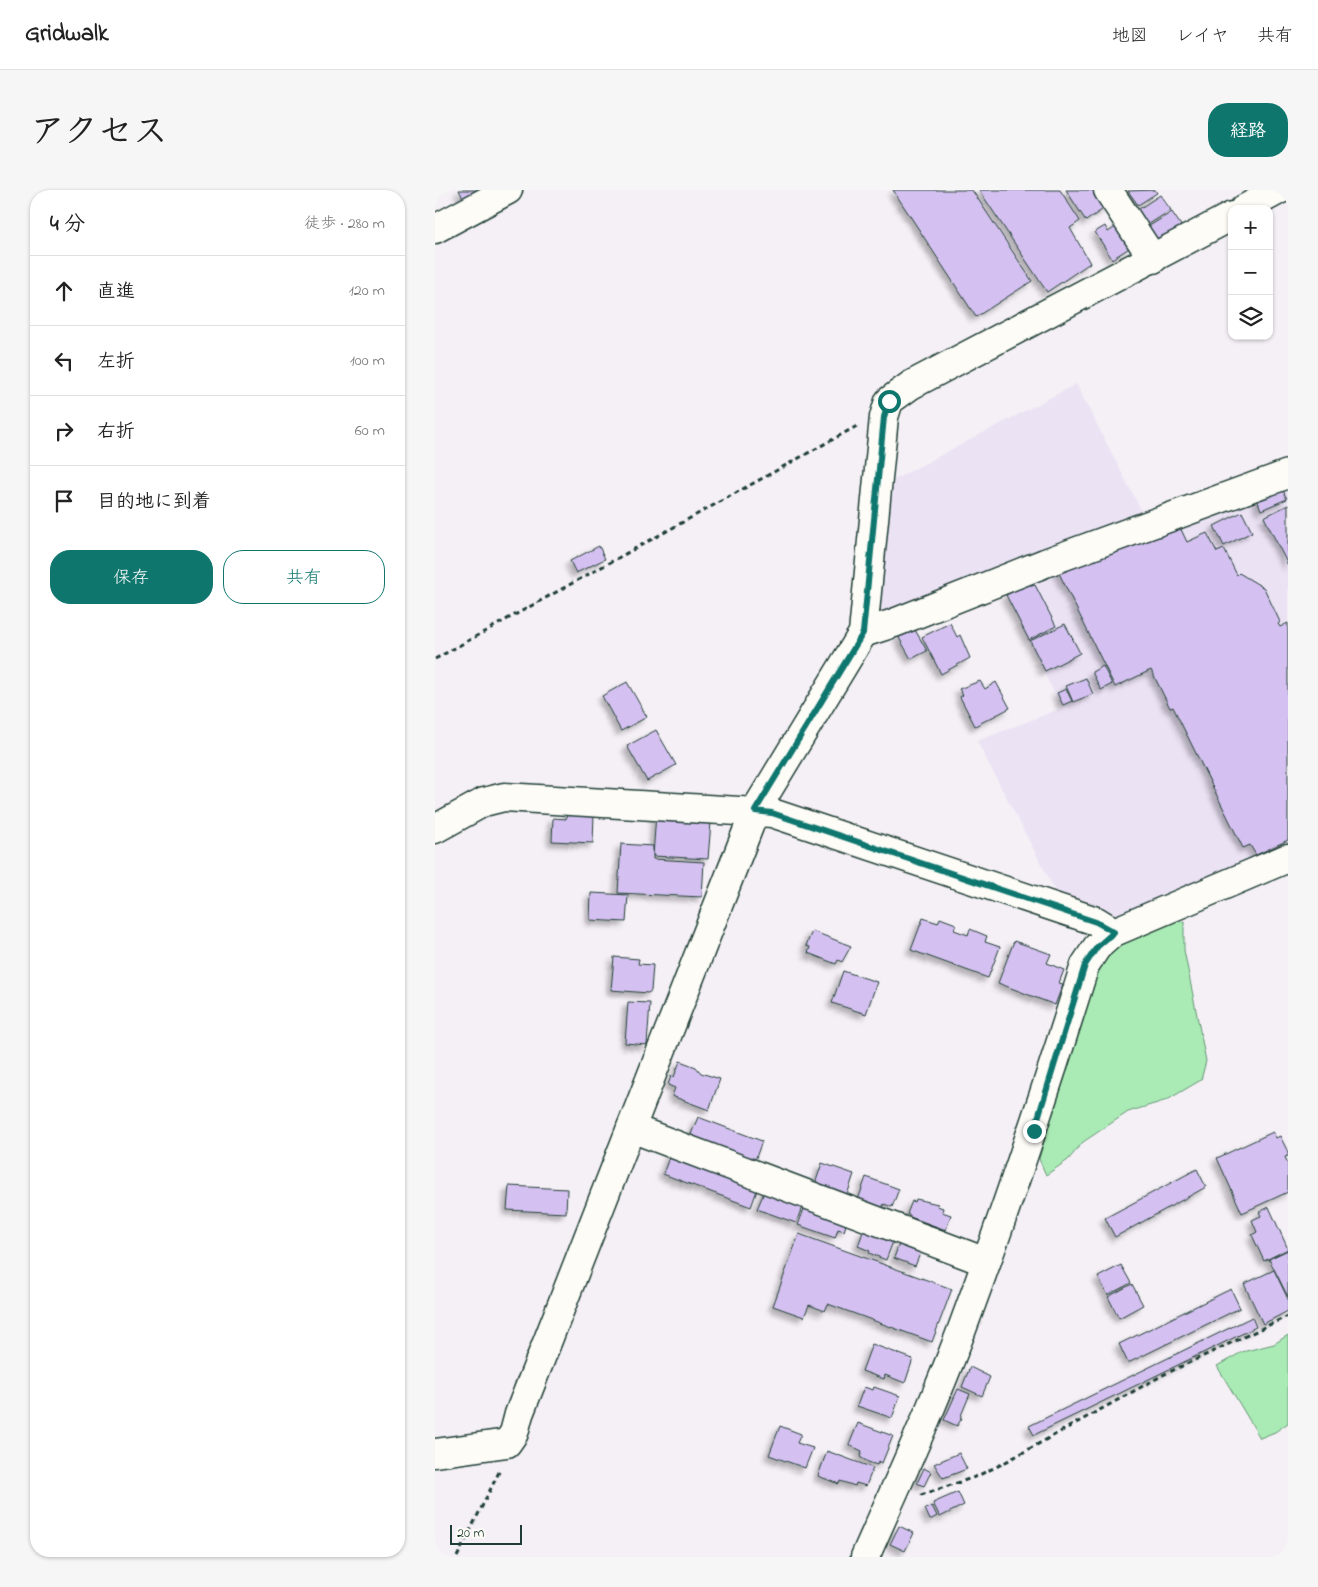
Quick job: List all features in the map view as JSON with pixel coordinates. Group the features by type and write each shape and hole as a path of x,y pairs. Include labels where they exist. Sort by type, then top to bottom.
{"street":[{"path":"435,229 508,190"},
{"path":"1108,190 1153,259"},
{"path":"1251,205 1279,190"},
{"path":"435,1453 507,1443 514,1433 519,1414 755,811 863,633 884,417 889,401 911,385 1228,218"},
{"path":"863,633 894,623 1045,563 1288,474"},
{"path":"435,829 484,802 504,798 772,813 1096,922 1114,932"},
{"path":"865,1557 935,1397 986,1262 1034,1131 1085,965 1097,947 1114,932 1288,858"},
{"path":"631,1128 986,1262"}],"path":[{"path":"435,660 869,420 884,417"},
{"path":"887,1507 975,1477 1163,1375 1288,1316"},
{"path":"457,1557 506,1458 507,1443"},
{"path":"1280,1557 1288,1553"}],"shaded area":[{"path":"1076,384 1144,516 892,619 877,614 884,568 890,482"},
{"path":"1288,484 1288,844 1242,866 1116,914 1059,898 977,741 1062,708 1002,590"}],"green space":[{"path":"1166,920 1184,922 1184,950 1206,1061 1201,1080 1167,1100 1128,1112 1083,1142 1068,1160 1046,1175 1039,1159 1095,964 1112,946"},
{"path":"1288,1335 1288,1423 1275,1432 1260,1438 1217,1366 1242,1352 1274,1344"}],"building":[{"path":"459,190 493,190 466,204"},
{"path":"893,190 972,190 1032,281 976,317"},
{"path":"979,190 1060,190 1080,221 1070,228 1090,263 1047,292"},
{"path":"1066,190 1099,190 1109,205 1086,221"},
{"path":"1155,190 1157,193 1138,205 1128,191"},
{"path":"1160,195 1171,210 1146,226 1136,211"},
{"path":"1172,212 1182,227 1161,241 1159,238 1154,241 1146,228"},
{"path":"1123,222 1131,247 1112,259 1095,232 1105,226 1108,232"},
{"path":"1282,488 1287,499 1261,510 1257,499"},
{"path":"1288,505 1288,565 1264,517"},
{"path":"1242,512 1252,532 1224,546 1214,526"},
{"path":"1178,523 1187,542 1207,533 1217,552 1224,549 1237,575 1239,573 1264,588 1280,622 1278,624 1280,627 1288,623 1288,840 1256,855 1250,845 1243,848 1173,707 1170,708 1151,670 1115,687 1057,569"},
{"path":"599,546 605,559 576,573 570,561"},
{"path":"1031,583 1032,586 1035,585 1056,626 1029,640 1006,595"},
{"path":"950,623 957,637 960,635 970,658 941,674 922,637"},
{"path":"1065,624 1080,653 1045,671 1030,641"},
{"path":"914,628 927,651 911,659 898,636"},
{"path":"1103,666 1112,684 1101,690 1092,672"},
{"path":"1086,678 1093,694 1073,702 1066,686"},
{"path":"980,681 985,689 996,682 1010,708 975,726 960,697 963,695 959,689"},
{"path":"627,682 647,717 621,731 602,696"},
{"path":"1066,689 1072,701 1063,705 1057,693"},
{"path":"656,730 676,765 647,781 627,746"},
{"path":"567,812 594,814 593,843 552,841 553,818 566,819"},
{"path":"656,814 711,822 708,859 653,856"},
{"path":"621,844 653,846 653,859 704,862 702,897 618,893"},
{"path":"591,893 628,895 626,922 590,920"},
{"path":"923,918 938,923 940,918 956,924 954,930 968,935 970,929 987,936 985,942 1000,947 988,978 911,950"},
{"path":"812,931 851,946 842,962 838,960 836,964 808,953 810,947 806,946"},
{"path":"1014,941 1051,954 1047,963 1064,970 1059,983 1063,984 1055,1005 998,983"},
{"path":"614,957 639,959 638,964 653,965 651,991 648,993 611,990"},
{"path":"843,971 877,982 866,1014 832,1003"},
{"path":"628,1002 650,1003 647,1045 625,1043"},
{"path":"680,1061 696,1067 701,1073 720,1079 709,1110 672,1096 675,1088 668,1085 671,1076 674,1077"},
{"path":"698,1117 762,1141 754,1163 689,1139"},
{"path":"1273,1132 1276,1138 1280,1136 1288,1152 1288,1156 1285,1157 1288,1164 1288,1192 1242,1213 1217,1158"},
{"path":"671,1152 759,1185 751,1207 663,1174"},
{"path":"822,1163 854,1174 846,1198 814,1187"},
{"path":"1197,1169 1206,1187 1115,1237 1105,1218"},
{"path":"866,1177 899,1189 892,1207 884,1204 882,1208 858,1200"},
{"path":"767,1185 805,1199 796,1223 757,1209"},
{"path":"509,1186 567,1189 566,1213 507,1210"},
{"path":"916,1199 938,1204 937,1206 943,1208 942,1212 951,1215 946,1230 910,1217 907,1214 912,1201 915,1202"},
{"path":"806,1204 848,1219 844,1231 838,1229 835,1238 798,1225"},
{"path":"1269,1207 1288,1249 1264,1261 1252,1235 1257,1232 1252,1220 1261,1216 1259,1212"},
{"path":"864,1229 894,1239 886,1260 858,1246"},
{"path":"799,1234 952,1289 932,1342 828,1304 825,1311 809,1305 804,1317 773,1306"},
{"path":"900,1241 922,1249 915,1266 894,1258"},
{"path":"1288,1250 1288,1297 1269,1259"},
{"path":"1121,1265 1131,1283 1108,1295 1098,1277"},
{"path":"1274,1270 1288,1299 1288,1311 1263,1324 1244,1284"},
{"path":"1132,1284 1143,1305 1119,1318 1108,1297"},
{"path":"1231,1289 1240,1308 1128,1363 1119,1344"},
{"path":"1252,1317 1256,1327 1034,1435 1029,1426"},
{"path":"872,1344 913,1359 905,1383 885,1375 884,1379 862,1371"},
{"path":"970,1367 990,1377 982,1396 962,1387"},
{"path":"864,1387 873,1390 874,1387 900,1396 892,1418 857,1406"},
{"path":"958,1389 970,1394 960,1418 962,1418 957,1426 944,1420"},
{"path":"858,1423 893,1436 882,1463 879,1461 877,1465 868,1462 860,1457 862,1451 849,1445"},
{"path":"780,1426 801,1434 797,1443 813,1448 805,1468 769,1455"},
{"path":"827,1451 873,1468 866,1486 856,1483 855,1486 840,1481 839,1484 818,1476"},
{"path":"959,1453 967,1469 943,1478 934,1464"},
{"path":"924,1468 931,1472 924,1486 917,1483"},
{"path":"958,1492 964,1505 940,1517 933,1503"},
{"path":"932,1506 937,1516 930,1520 925,1509"},
{"path":"899,1526 914,1533 905,1551 890,1544"}],"route":[{"path":"889,401 884,417 863,633 755,811 772,813 1096,922 1114,932 1097,947 1085,965 1034,1131"}]}
